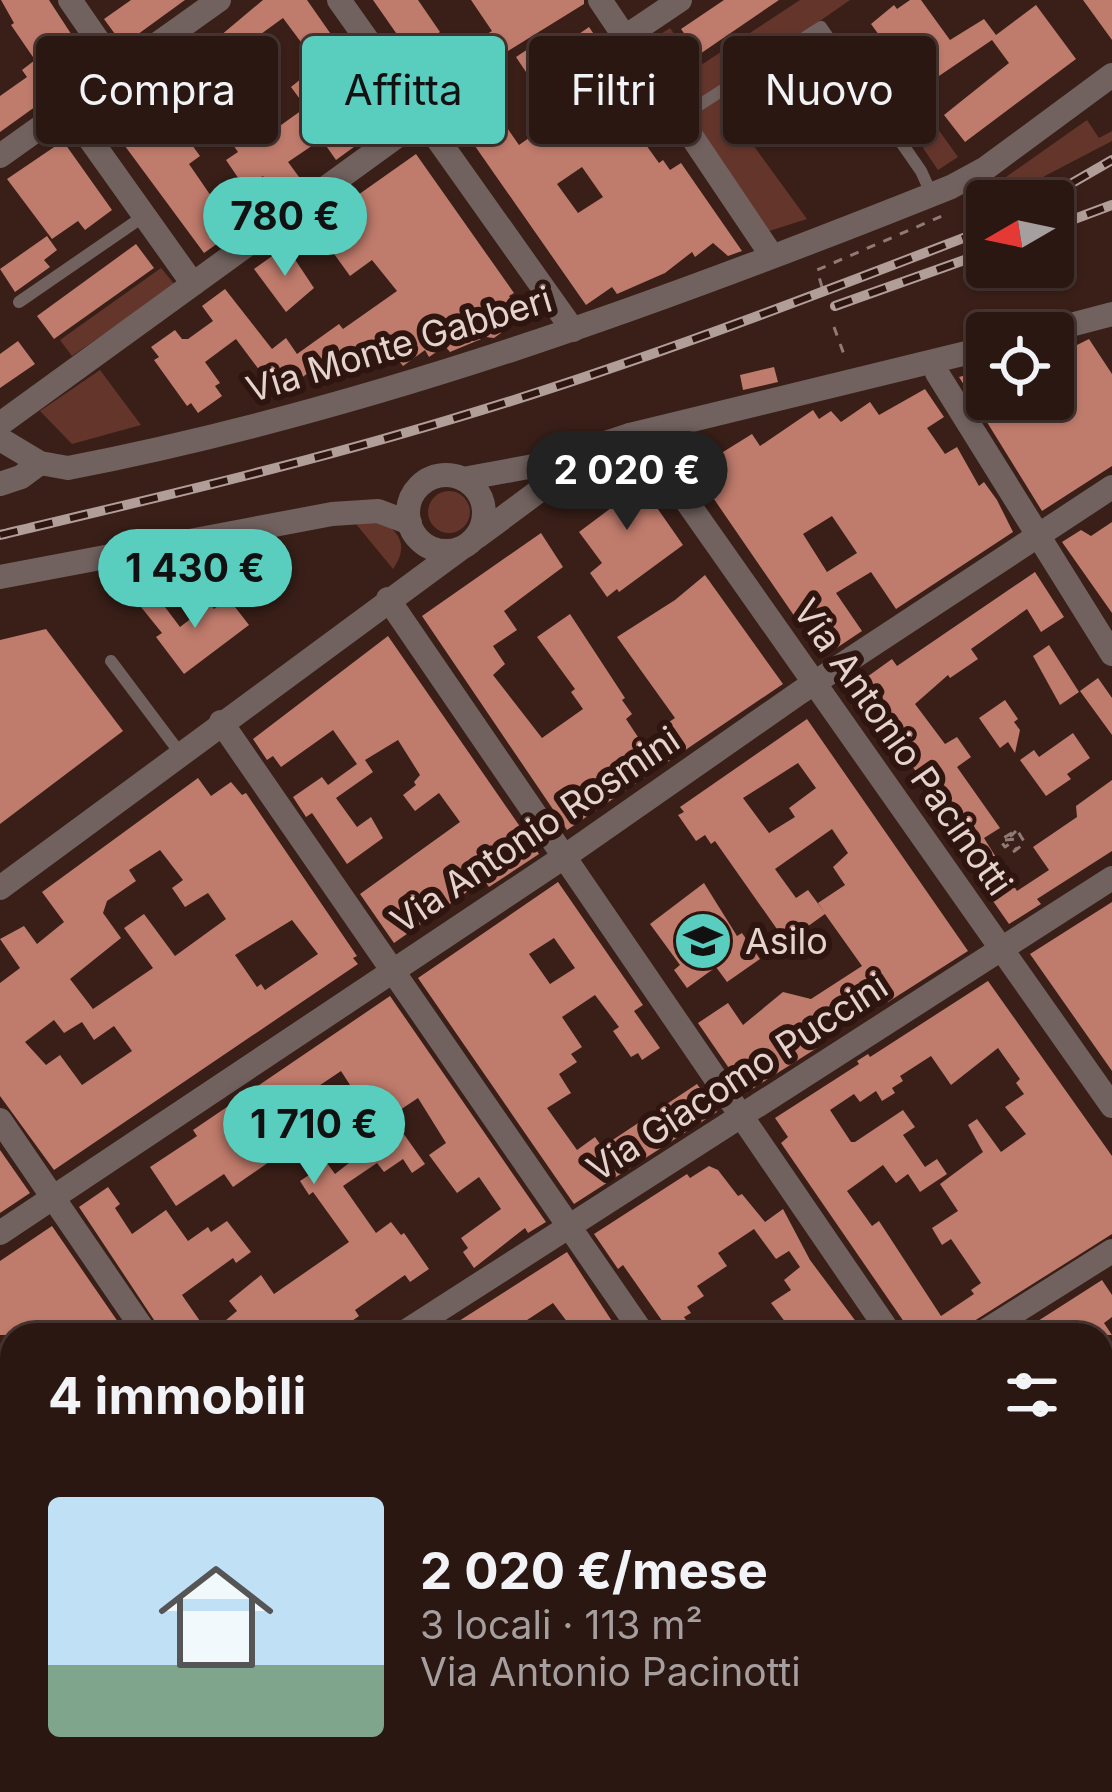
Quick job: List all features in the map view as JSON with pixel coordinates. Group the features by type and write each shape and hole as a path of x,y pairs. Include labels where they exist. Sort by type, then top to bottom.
{"street":[{"path":"70,0 95,36"},
{"path":"168,36 219,0"},
{"path":"339,0 364,36"},
{"path":"600,0 624,36"},
{"path":"626,36 680,0"},
{"name":"Via Monte Gabberi","path":"40,463 68,468 164,448 442,374 573,330 941,191 986,168 1112,75"},
{"path":"0,155 36,129"},
{"path":"93,144 193,284"},
{"path":"0,424 386,144"},
{"path":"441,144 573,330"},
{"path":"696,144 772,256"},
{"path":"1074,324 1112,314"},
{"path":"332,514 440,476 463,479 539,465 618,438 966,352"},
{"path":"937,373 1112,654"},
{"path":"0,888 524,498 618,438"},
{"name":"Via Antonio Pacinotti","path":"618,438 654,455 1112,1106"},
{"path":"0,439 40,463 0,484"},
{"path":"0,577 332,514 378,511 437,550 465,546 483,524 483,503 463,479"},
{"path":"388,598 411,561 410,503 419,486"},
{"name":"Via Antonio Rosmini","path":"0,1233 564,857 813,683 1110,492"},
{"path":"388,598 883,1323"},
{"path":"221,722 636,1323"},
{"name":"Via Giacomo Puccini","path":"420,1323 1112,878"},
{"path":"0,1120 139,1323"},
{"path":"998,1323 1112,1251"}],"lane":[{"path":"699,105 821,28 921,171 941,191"},
{"path":"19,302 144,216"},
{"path":"111,661 180,753"}],"path":[{"path":"822,287 817,270 957,209 941,191"},
{"path":"835,327 845,361"},
{"path":"1017,830 1000,840 1005,847 1017,838"},
{"path":"1017,830 1011,836 1027,843"},
{"path":"1017,830 1027,843"},
{"path":"1012,843 1014,851 1027,843"}],"shaded area":[{"path":"800,0 850,0 798,36 745,36"},
{"path":"723,51 723,89 699,105 699,66"},
{"path":"719,98 723,144 752,144 807,219 763,233 699,140 699,111"},
{"path":"1087,120 1099,138 1112,131 1112,141 1037,180 1002,180"},
{"path":"936,126 958,157 938,170 923,148 936,144"},
{"path":"161,268 175,285 72,356 60,340"},
{"path":"100,370 141,425 72,444 40,411"},
{"path":"449,491 464,497 470,512 464,527 449,533 434,527 428,512 434,497"},
{"path":"379,520 400,541 393,569 356,524"}],"building":[{"path":"1,0 49,0 72,36 36,36 36,106 0,132 0,96 27,77 22,70 35,60"},
{"path":"131,0 185,0 135,36 116,36 104,19"},
{"path":"263,0 307,0 332,36 302,36 302,44 283,18 259,36 220,36"},
{"path":"373,0 418,0 440,32 398,36"},
{"path":"471,0 584,0 505,53 505,36 488,36 492,31"},
{"path":"724,0 779,0 699,55 699,36 686,36 681,29"},
{"path":"910,0 921,0 950,40 984,19 996,35 1036,5 1076,59 965,142 944,115 1009,63 992,40 936,78 936,36 878,36 871,24 894,5 897,9"},
{"path":"1083,0 1112,0 1112,40"},
{"path":"529,50 529,76 516,57"},
{"path":"302,78 302,102 291,87"},
{"path":"302,110 302,144 315,144 288,162 302,181 278,198 263,176 245,188 226,160 238,152 232,144 278,144 278,127"},
{"path":"505,125 519,145 529,138 529,144 645,144 670,170 681,163 742,251 728,256 713,243 665,273 617,294 612,287 586,305 474,144 505,144","holes":["582,167 603,197 578,213 557,184"]},
{"path":"65,144 112,210 85,230 78,221 52,239 7,179"},
{"path":"123,144 191,144 200,156 189,164 235,231 204,253"},
{"path":"325,144 358,144 336,160"},
{"path":"416,154 514,293 509,296 523,317 494,338 450,352 445,346 429,357 425,350 403,366 384,341 330,380 319,365 278,395 236,339 205,362 220,383 215,386 222,396 198,413 191,403 187,406 154,360 159,357 151,347 175,330 188,339 213,321 202,306 225,289 272,349 286,338 297,354 397,291 372,260 350,276 314,226"},
{"path":"47,236 57,250 44,260 50,267 15,292 0,269"},
{"path":"136,244 154,268 54,339 37,316"},
{"path":"286,246 314,288 286,312 254,269"},
{"path":"1089,339 1112,374 1112,466 1042,511 986,420 1074,420 1074,346"},
{"path":"18,341 35,364 0,388 0,354"},
{"path":"774,367 778,382 743,390 740,375"},
{"path":"925,389 944,417 927,428 945,454 957,447 979,486 984,482 997,500 1013,532 896,609 871,572 836,593 862,631 835,649 808,609 795,617 694,470 752,434 760,446 813,410 819,419 831,411 841,422 870,402 879,415","holes":["832,516 857,553 827,572 803,534"]},
{"path":"625,462 683,545 607,597 590,573 602,563 579,532 611,508 594,484"},
{"path":"1112,522 1112,613 1062,542 1081,530 1091,536"},
{"path":"541,533 563,567 504,611 517,630 493,646 505,664 493,675 542,738 583,709 571,692 575,689 537,637 570,614 625,698 632,714 626,719 646,749 675,730 669,722 675,718 617,637 705,575 783,684 567,830 422,616"},
{"path":"1035,572 1064,617 1041,632 1027,609 971,649 978,659 948,675 915,704 945,744 957,737 971,757 957,767 1000,828 984,838 1017,891 1049,870 1033,847 1077,817 1076,806 1112,780 1112,851 1037,899 1041,904 1009,924 960,854 968,849 947,813 853,687 892,659 897,666"},
{"path":"156,595 180,627 210,604 214,609 228,598 249,625 184,674 156,637 162,633 141,607"},
{"path":"46,629 123,731 0,824 0,640"},
{"path":"388,636 539,854 489,887 484,880 394,943 360,894 460,822 439,793 415,811 403,795 420,775 398,740 365,760 373,772 336,798 357,827 371,817 383,838 347,864 312,813 306,817 293,797 322,777 328,785 357,764 333,730 281,767 273,756 267,760 253,739"},
{"path":"1049,645 1079,692 1060,705 1033,656"},
{"path":"1098,678 1112,698 1112,735 1080,691"},
{"path":"1005,700 1018,719 1014,722 1020,730 1015,753 1008,742 1000,748 979,718"},
{"path":"807,719 968,951 888,1002 882,995 811,1040 817,1048 746,1093 698,1023 728,1003 743,1025 783,992 811,999 862,966 825,914 786,942 715,841 711,844 705,835 696,841 678,815 684,812 680,807","holes":["798,763 816,788 789,808 795,817 769,833 743,798","832,829 848,853 833,867 845,885 818,903 825,913 808,890 796,898 775,869"]},
{"path":"1073,733 1090,758 1046,796 1020,760 1034,750 1039,757"},
{"path":"198,778 211,796 231,782 242,795 246,793 358,964 54,1170 0,1096 0,983 20,968 0,939 24,926 37,944 64,922 42,892","holes":["160,850 183,880 172,888 185,907 208,893 226,919 175,956 144,914 124,928 153,968 93,1009 70,979 121,938 103,913 107,901 136,881 129,870","292,920 318,954 265,990 261,984 257,987 235,955","54,1020 64,1033 82,1022 94,1040 114,1026 132,1051 82,1085 60,1055 46,1065 25,1042"]},
{"path":"558,882 643,1005 634,1011 660,1048 642,1060 638,1053 631,1057 613,1031 619,1027 595,995 562,1017 582,1047 571,1054 577,1062 559,1074 571,1093 547,1108 577,1150 595,1137 602,1147 697,1084 717,1112 574,1204 418,978","holes":["554,938 575,968 550,984 529,954"]},
{"path":"704,883 737,936 742,933 760,959 727,982 716,967 687,988 674,970 680,965 650,924"},
{"path":"1112,902 1112,1071 1030,954"},
{"path":"988,981 1112,1156 1112,1234 971,1323 905,1323 781,1143 788,1137 775,1118 868,1054 870,1057","holes":["998,1048 1020,1079 1016,1083 1024,1094 1005,1107 1026,1134 1001,1152 977,1119 968,1125 983,1152 940,1184 958,1211 932,1228 942,1245 951,1239 981,1283 971,1290 974,1294 941,1316 879,1221 872,1226 847,1191 883,1165 896,1183 908,1174 920,1192 947,1174 937,1159 925,1167 903,1135 915,1127 903,1110 855,1142 830,1110 854,1094 860,1102 876,1091 882,1101 895,1093 892,1088 903,1081 900,1076 931,1056 951,1085"]},
{"path":"390,996 546,1222 528,1233 525,1228 474,1268 463,1252 468,1248 461,1238 501,1209 479,1177 457,1193 429,1155 446,1143 418,1098 391,1116 425,1164 412,1173 403,1159 384,1172 377,1163 343,1186 376,1233 391,1222 429,1269 410,1282 405,1275 355,1310 359,1316 349,1323 222,1323 237,1311 229,1301 261,1275 274,1294 349,1242 300,1181 327,1163 335,1174 373,1144 359,1120 368,1113 341,1071 301,1098 315,1118 309,1122 315,1130 233,1187 224,1174 176,1206 150,1167 197,1136 193,1130"},
{"path":"0,1150 30,1193 0,1213"},
{"path":"709,1166 718,1170 765,1222 783,1209 810,1260 857,1323 786,1323 771,1303 791,1290 784,1280 800,1267 789,1251 776,1259 754,1229 718,1253 727,1266 697,1286 704,1296 687,1307 691,1313 684,1317 688,1323 664,1323 623,1265 618,1269 594,1234 687,1174 690,1178"},
{"path":"108,1187 132,1234 166,1210 188,1241 227,1221 251,1252 236,1263 233,1258 182,1295 201,1323 156,1323 79,1207"},
{"path":"52,1226 119,1323 0,1323 0,1261"},
{"path":"567,1252 613,1323 568,1323 553,1303 522,1323 456,1323"},
{"path":"1102,1280 1112,1295 1112,1317 1104,1323 1035,1323"}],"railway":[{"path":"1074,182 1112,160"},
{"path":"1074,219 1112,205"},
{"path":"0,535 283,466 520,398 966,237"},
{"path":"835,306 966,259"}],"place":[{"name":"Asilo","path":"703,941"}]}
